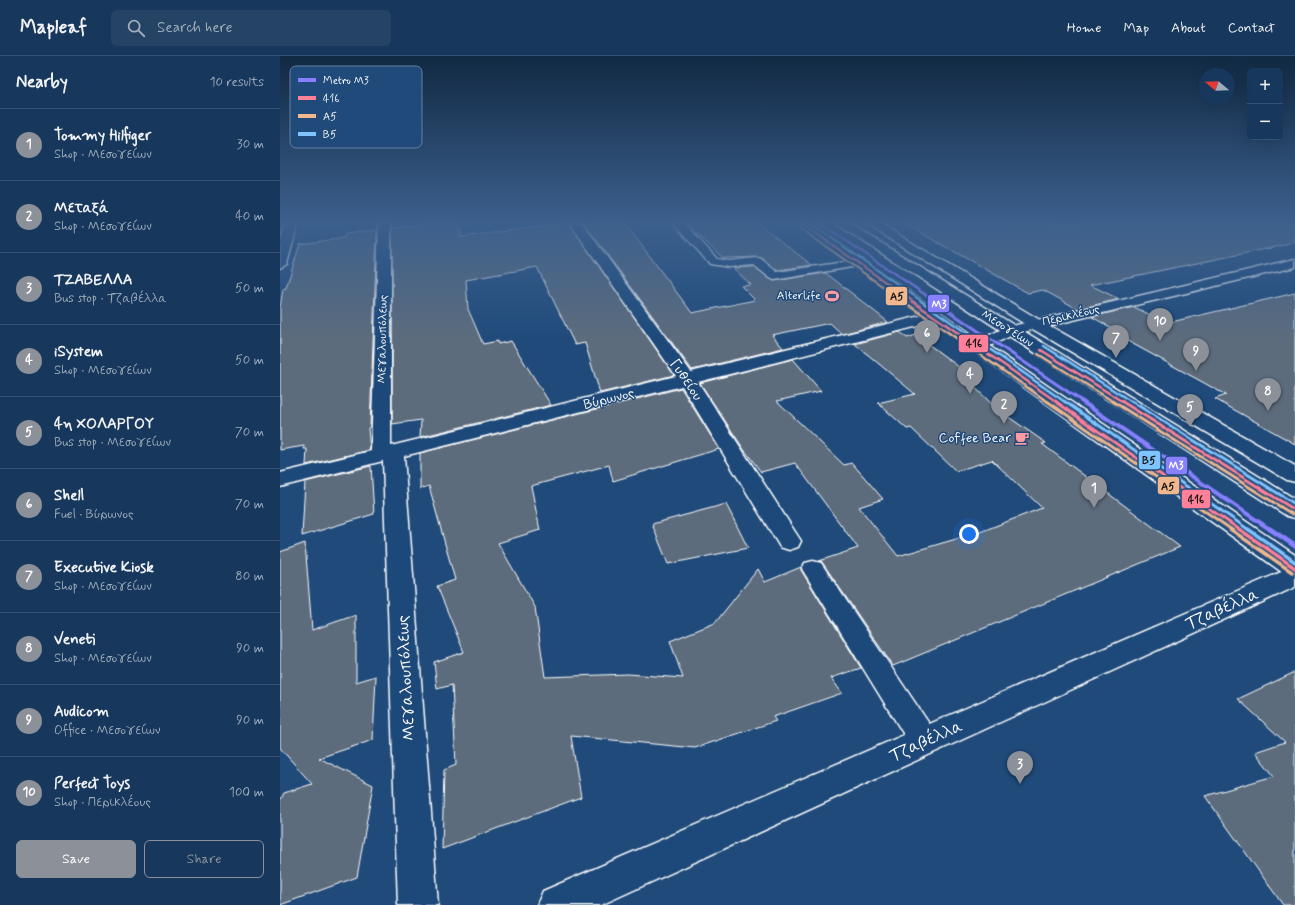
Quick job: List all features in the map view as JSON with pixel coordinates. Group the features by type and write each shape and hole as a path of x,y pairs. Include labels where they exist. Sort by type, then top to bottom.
{"street":[{"name":"Μεγαλουπόλεως","path":"385,263 387,453 418,905"},
{"name":"Γυθείου","path":"604,263 687,379 789,541"},
{"path":"859,263 1295,568"},
{"name":"Μεσογείων","path":"903,263 1295,510"},
{"name":"Μεσογείων","path":"935,263 1037,325 1295,475"},
{"name":"Περικλέους","path":"979,346 1010,331 1295,263"},
{"name":"Περικλέους","path":"979,346 1027,341 1054,335 1295,274"},
{"name":"Βύρωνος","path":"280,480 937,317"},
{"name":"Τζαβέλλα","path":"557,905 1295,576"}],"lane":[{"path":"719,263 729,264 742,263"},
{"path":"759,263 774,276 854,263"},
{"path":"813,569 924,741"}],"building":[{"path":"294,263 376,263 370,427 368,428 370,450 306,465 307,449 304,449 304,446 280,450 280,308 283,289 286,288"},
{"path":"392,263 596,263 674,375 600,393 585,343 575,345 537,267 466,280 468,309 483,344 498,341 498,344 511,341 551,405 420,437 421,420 392,424"},
{"path":"613,263 654,263 692,313 755,300 741,286 751,285 733,268 754,267 774,281 826,273 888,322 842,334 830,323 772,335 783,348 692,370"},
{"path":"768,263 809,263 812,265 777,270"},
{"path":"974,263 1199,263 1090,285 1119,299 1078,309 1043,290 1028,293"},
{"path":"1295,293 1295,444 1215,399 1226,395 1113,333 1119,332 1092,317 1134,307 1167,323"},
{"path":"900,332 907,338 916,335 967,373 961,374 997,409 1046,443 1042,444 1180,547 893,666 822,562 819,561 858,548 795,463 761,472 743,448 700,383 793,359 821,391 777,401 844,465 852,463 883,499 859,507 898,556 980,532 1042,508 992,460 956,471 911,428 907,429 878,403 915,394 855,344"},
{"path":"681,388 719,449 613,481 609,465 531,486 540,530 498,543 535,607 545,677 628,674 683,678 670,641 715,623 758,569 765,582 801,567 801,570 861,668 831,678 842,693 773,717 776,721 695,748 571,736 581,797 442,849 444,770 456,765 452,685 437,689 434,662 464,652 437,586 455,580 429,486 420,489 420,453"},
{"path":"371,466 374,514 302,536 305,482"},
{"path":"726,504 748,548 668,564 652,524"},
{"path":"305,543 312,630 356,615 356,682 376,676 373,740 319,758 373,785 357,877 280,905 280,801 284,793 312,784 280,748 280,552"},
{"path":"1295,672 1295,905 1283,905 1205,796 1274,776 1255,752 1285,742 1238,699"}],"metro line":[{"name":"Μ3","path":"878,263 1295,546"}],"transit line":[{"name":"A5","path":"849,263 1292,572"},
{"name":"416","path":"858,263 1295,568"},
{"name":"Β5","path":"867,263 1295,562"},
{"name":"Β5","path":"1044,346 1295,504"},
{"name":"416","path":"1041,350 1295,510"},
{"name":"A5","path":"1038,354 1292,514"}],"place":[{"name":"Alterlife","path":"832,296"},
{"name":"Perfect Toys","path":"1160,341"},
{"name":"Shell","path":"927,353"},
{"name":"Executive Kiosk","path":"1116,358"},
{"name":"Audicom","path":"1196,371"},
{"name":"iSystem","path":"970,394"},
{"name":"Veneti","path":"1268,411"},
{"name":"Μεταξά","path":"1004,424"},
{"name":"4η ΧΟΛΑΡΓΟΥ","path":"1190,427"},
{"name":"Coffee Bear","path":"1022,438"},
{"name":"Tommy Hilfiger","path":"1094,508"},
{"name":"ΤΖΑΒΕΛΛΑ","path":"1020,784"}]}
